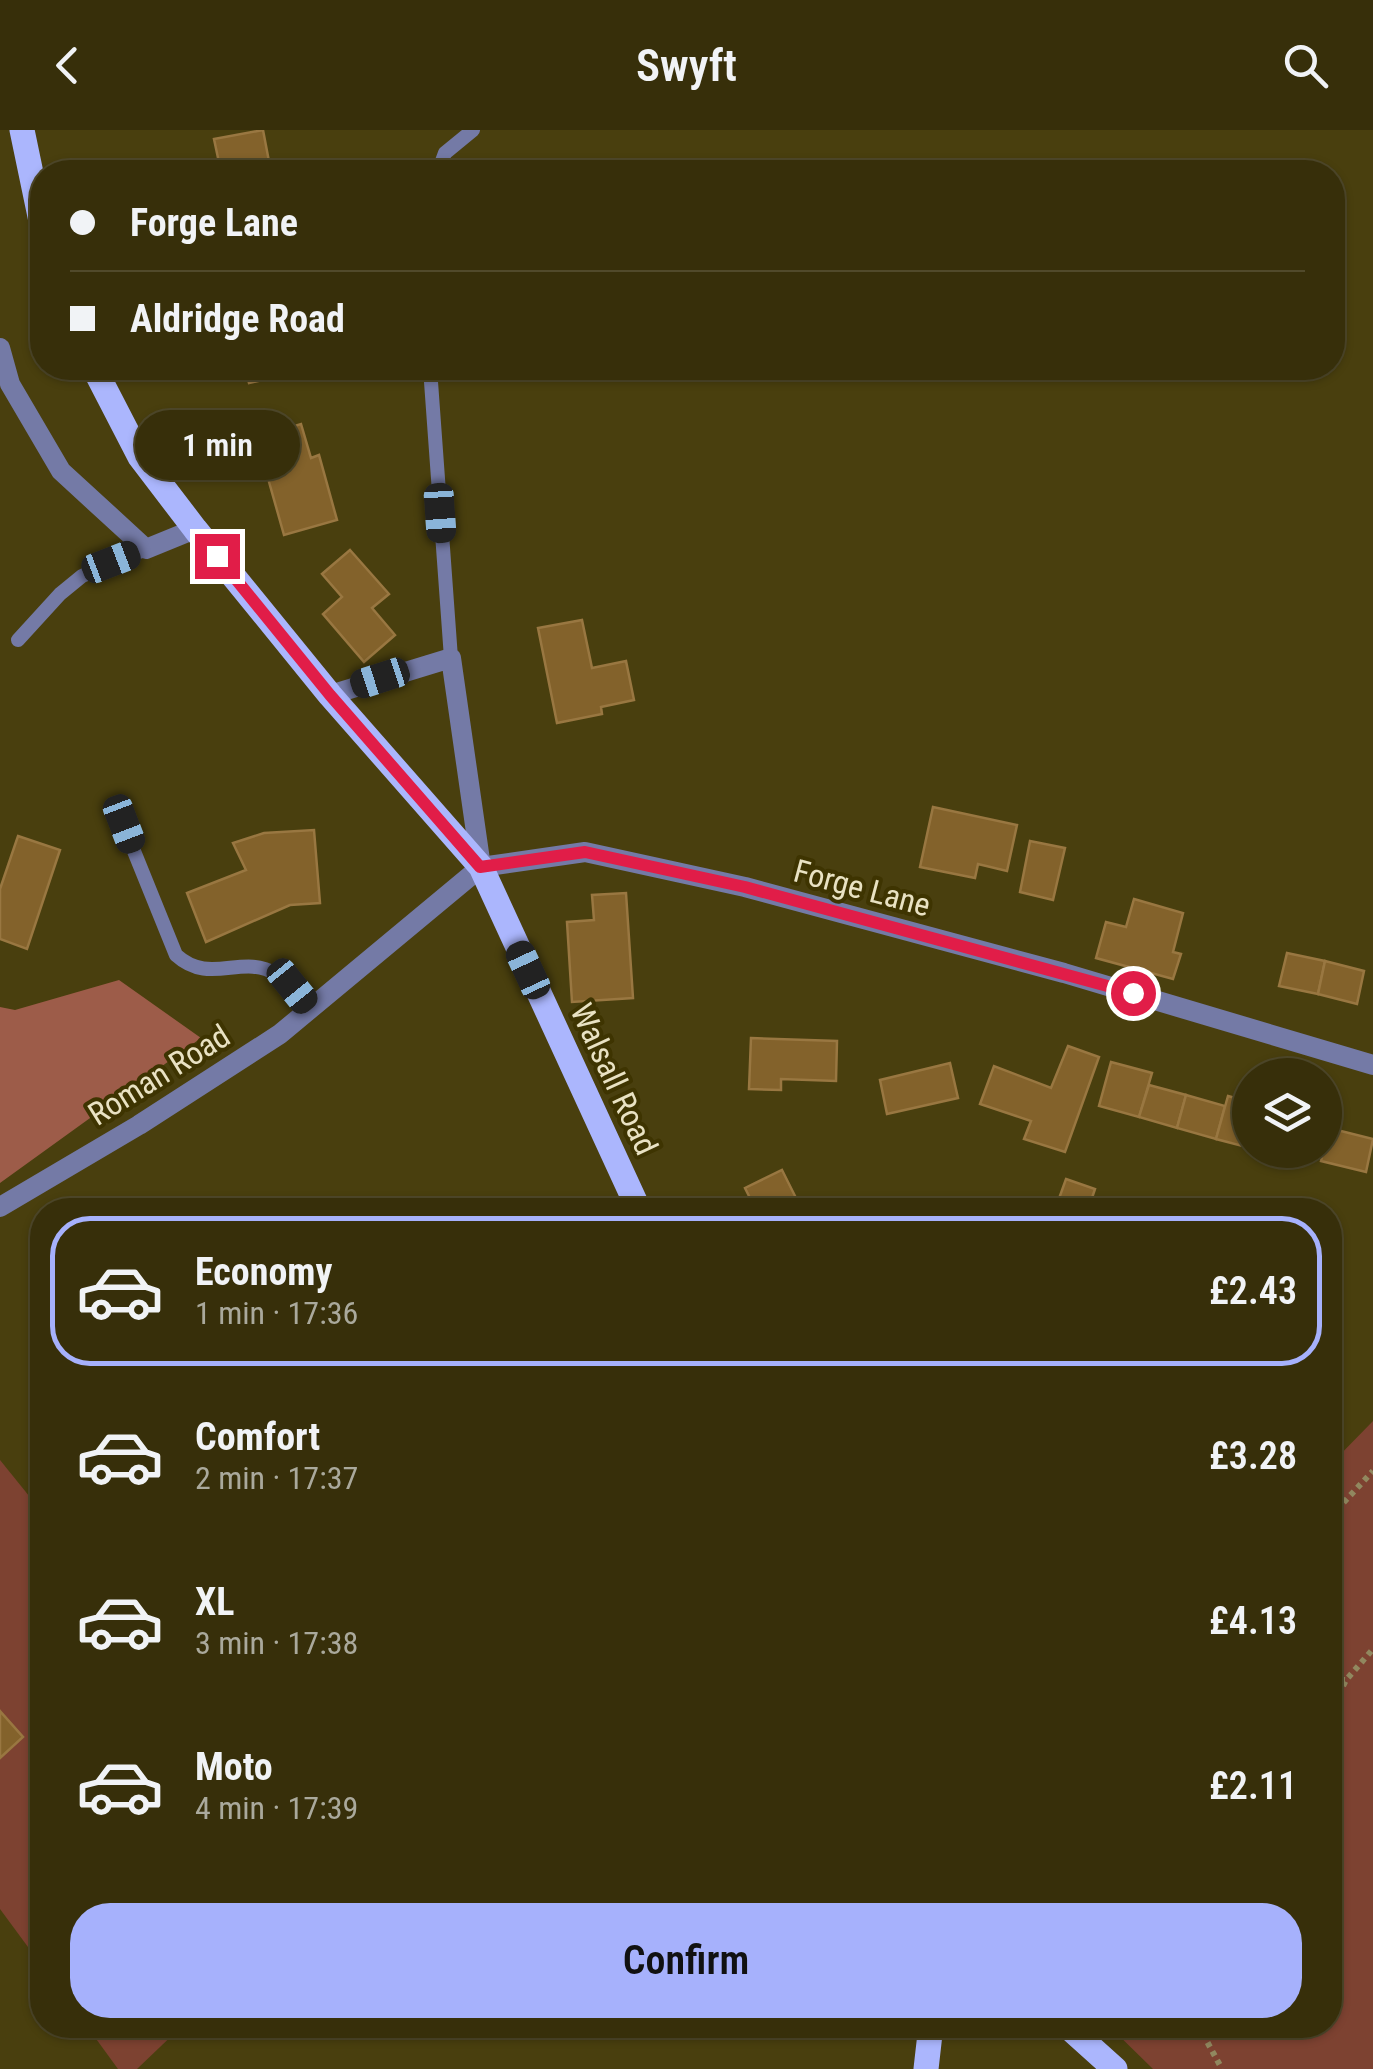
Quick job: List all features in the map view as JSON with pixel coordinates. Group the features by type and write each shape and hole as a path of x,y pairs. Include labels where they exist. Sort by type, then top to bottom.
{"main road":[{"path":"22,130 30,168"},
{"name":"Walsall Road","path":"100,380 140,456 194,529 330,695 480,867 632,1198"},
{"path":"926,2069 930,2038"},
{"path":"1080,2038 1114,2069"}],"street":[{"path":"0,348 10,384 61,471 146,548 194,529"},
{"path":"330,695 451,658 480,867"},
{"name":"Forge Lane","path":"480,867 585,852 745,887 1064,972 1373,1066"},
{"name":"Roman Road","path":"0,1207 139,1125 280,1034 480,867"}],"lane":[{"path":"442,160 445,153 473,130"},
{"path":"431,380 451,658"},
{"path":"18,640 70,584 146,548"},
{"path":"124,824 176,955 201,971 254,967 273,972 292,986 310,1009"}],"path":[{"path":"1342,1504 1373,1471"},
{"path":"1342,1688 1373,1650"},
{"path":"1342,1680 1346,1680"},
{"path":"1205,2038 1222,2069"}],"shaded area":[{"path":"119,980 201,1038 0,1183 0,1007 15,1010"},
{"path":"1373,1421 1373,2069 1153,2069 1121,2038 1342,2038 1342,1453"},
{"path":"0,1460 30,1497 30,1950 0,1909"},
{"path":"95,2038 169,2038 137,2069 118,2069"}],"building":[{"path":"263,130 269,160 218,160 214,139"},
{"path":"301,424 311,458 319,455 337,520 284,535 260,450 275,446 271,433"},
{"path":"350,550 389,594 372,608 395,635 364,662 323,614 342,597 322,574"},
{"path":"582,620 592,668 626,661 634,700 601,707 602,714 557,723 538,628"},
{"path":"933,807 1017,825 1007,871 978,864 975,878 920,867"},
{"path":"314,830 320,903 290,905 206,942 187,893 246,870 233,843 264,833"},
{"path":"18,836 60,850 27,949 0,939 0,889"},
{"path":"1030,841 1065,848 1053,900 1020,892"},
{"path":"626,893 633,998 572,1002 567,922 594,920 592,895"},
{"path":"1134,899 1183,913 1173,952 1181,954 1173,979 1096,958 1106,922 1126,927"},
{"path":"1287,953 1325,961 1318,994 1279,986"},
{"path":"1325,961 1364,971 1357,1004 1318,994"},
{"path":"751,1038 837,1041 836,1081 781,1079 781,1090 749,1089"},
{"path":"1068,1046 1099,1057 1065,1152 1024,1139 1031,1121 980,1104 994,1066 1051,1088"},
{"path":"1111,1062 1152,1073 1139,1117 1099,1106"},
{"path":"950,1063 958,1098 887,1114 880,1080"},
{"path":"1149,1085 1186,1095 1177,1128 1139,1117"},
{"path":"1186,1095 1225,1106 1216,1139 1177,1128"},
{"path":"1228,1096 1232,1097 1232,1143 1216,1139"},
{"path":"1342,1131 1373,1139 1366,1172 1342,1166"},
{"path":"782,1170 796,1198 750,1198 745,1188"},
{"path":"1066,1179 1095,1189 1092,1198 1059,1198"},
{"path":"0,1711 23,1737 0,1758"}],"route":[{"path":"217,556 330,695 480,867 585,852 745,887 1133,993"}]}
